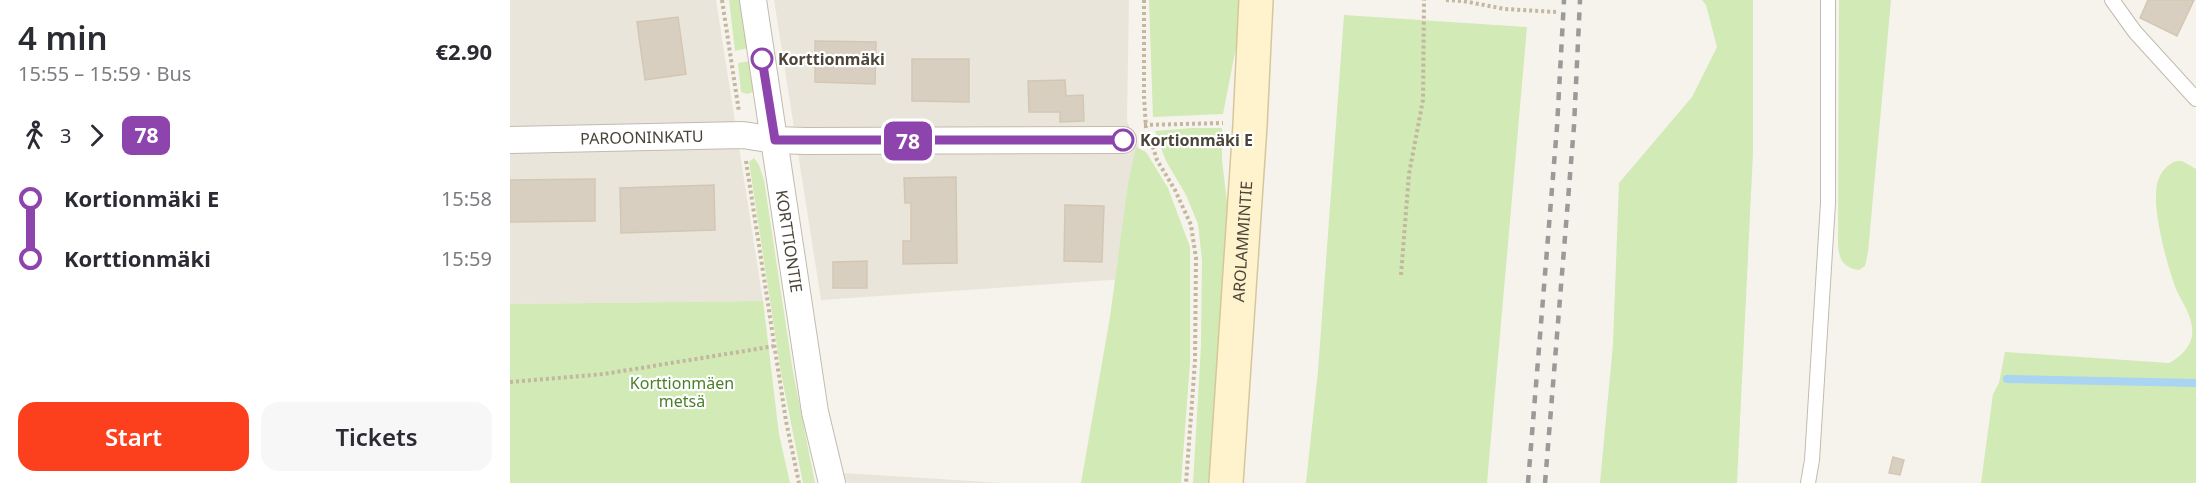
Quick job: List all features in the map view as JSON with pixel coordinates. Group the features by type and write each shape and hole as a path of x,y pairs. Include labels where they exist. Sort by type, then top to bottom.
{"street":[{"name":"KORTTIONTIE","path":"753,0 815,412 832,483"},
{"name":"AROLAMMINTIE","path":"1226,483 1256,0"},
{"name":"PAROONINKATU","path":"510,140 742,135 775,140 1123,140"}],"lane":[{"path":"1808,483 1812,460 1828,203 1828,0"},
{"path":"2112,0 2135,32 2196,99"}],"path":[{"path":"722,0 774,346 799,483"},
{"path":"1144,0 1145,124 1157,160 1175,190 1191,225 1196,258 1195,361 1186,483"},
{"path":"1401,275 1409,174 1423,100 1424,0"},
{"path":"1446,0 1505,9 1556,12"},
{"path":"1145,124 1232,123 1250,125"},
{"path":"510,382 604,374 774,346"}],"shaded area":[{"path":"510,0 716,0 763,301 510,304"},
{"path":"774,0 1129,0 1127,121 1161,199 1169,276 821,300"},
{"path":"844,473 1003,483 847,483"}],"green space":[{"path":"729,0 741,0 748,48 735,51"},
{"path":"1149,0 1241,0 1237,42 1223,114 1153,117"},
{"path":"1702,0 1753,0 1753,153 1737,483 1600,483 1613,344 1619,183 1692,97 1717,47 1706,5"},
{"path":"1839,0 1891,0 1868,252 1865,266 1859,270 1843,262 1838,245"},
{"path":"1344,15 1527,27 1487,483 1306,483 1318,371"},
{"path":"750,61 754,92 747,94 741,92 738,63"},
{"path":"1222,128 1222,160 1230,228 1211,483 1193,483 1201,346 1202,260 1198,224 1186,195 1166,161 1155,131"},
{"path":"1136,147 1146,152 1168,188 1190,247 1190,362 1181,483 1081,483 1110,317 1128,184"},
{"path":"754,158 764,180 793,372 815,483 803,483 781,373 749,162"},
{"path":"2182,161 2196,169 2196,483 1981,483 1993,394 1999,383 2005,352 2169,363 2189,345 2192,336 2191,323 2168,265 2156,204 2159,177 2170,164"},
{"name":"Korttionmäen metsä","path":"763,301 779,434 790,483 510,483 510,304"}],"building":[{"path":"2148,0 2194,0 2177,36 2140,18"},
{"path":"678,17 686,74 645,80 637,22"},
{"path":"815,41 876,42 875,84 815,82"},
{"path":"912,59 969,59 969,102 912,101"},
{"path":"1065,80 1066,96 1083,95 1084,121 1060,122 1060,112 1029,112 1028,81"},
{"path":"956,177 957,263 903,264 903,241 911,241 911,203 905,203 904,178"},
{"path":"595,179 595,221 510,222 510,180"},
{"path":"714,185 715,230 621,233 620,188"},
{"path":"1065,205 1104,206 1102,262 1064,261"},
{"path":"867,261 867,288 833,288 833,262"},
{"path":"1893,457 1904,460 1900,475 1889,473"}],"waterway":[{"path":"2007,379 2196,383"}],"railway":[{"path":"1528,483 1557,127 1564,0"},
{"path":"1545,483 1574,126 1580,0"}],"bus line":[{"name":"78","path":"762,59 775,140 1123,140"}],"place":[{"name":"Korttionmäki","path":"762,59"},
{"name":"Kortionmäki E","path":"1123,140"}]}
